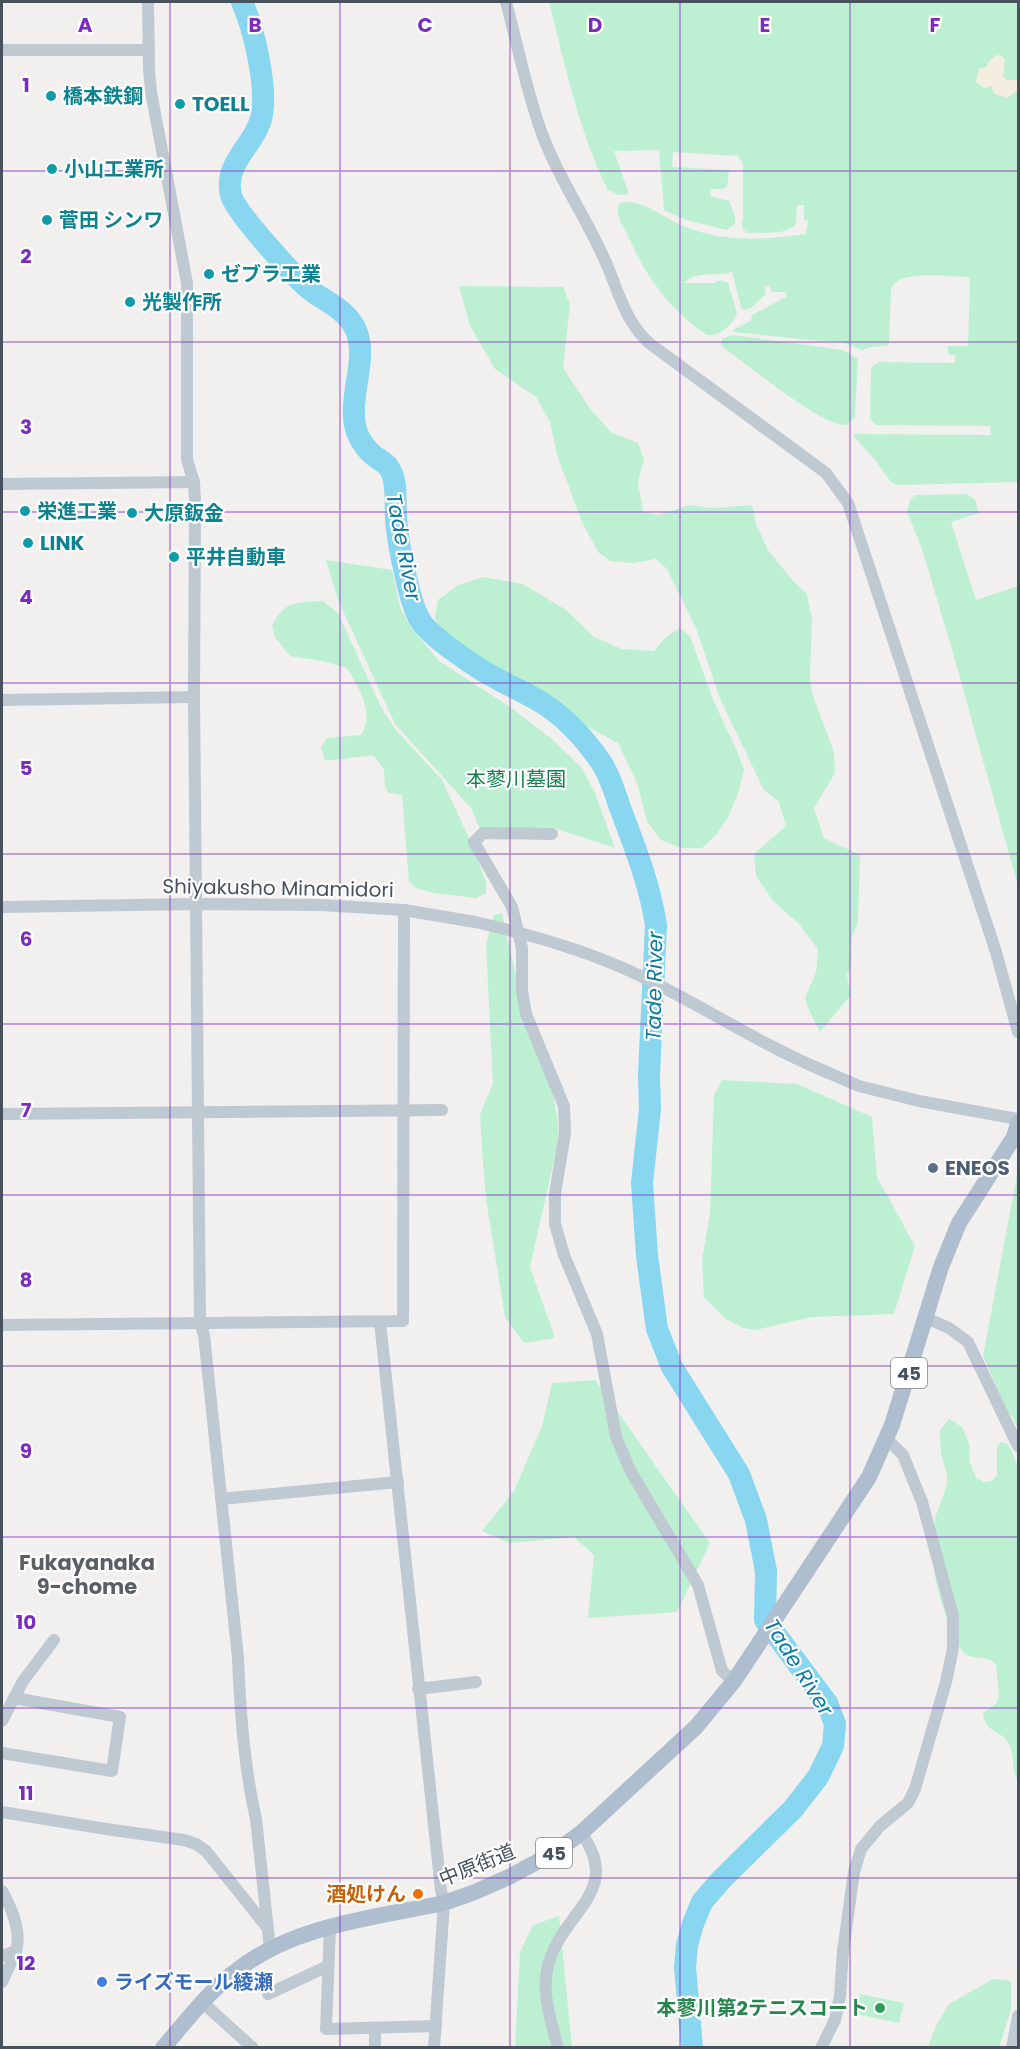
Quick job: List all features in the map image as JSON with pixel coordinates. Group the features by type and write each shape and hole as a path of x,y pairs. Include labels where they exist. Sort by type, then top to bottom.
{"main road":[{"name":"45","path":"887,1439 927,1318 941,1267 959,1223 1014,1137 1018,1121"},
{"name":"中原街道","path":"163,2048 202,2002 236,1970 270,1949 330,1927 444,1903 475,1892 512,1876 555,1852 581,1833 696,1727 734,1681 869,1477 887,1439"}],"street":[{"path":"148,2 151,92 187,283 187,460 194,482 200,1323 204,1335 238,1658 240,1707 256,1820 270,1949"},
{"path":"506,2 539,125 550,153 604,256 628,317 637,332 826,473 848,503 996,952 1018,1032"},
{"path":"2,50 149,50"},
{"path":"2,484 194,482"},
{"path":"2,700 194,697"},
{"path":"552,834 483,833 474,842 512,907 522,948 522,992 526,1014 564,1106 565,1133 555,1194 555,1224 564,1255 597,1334 616,1437 631,1472 698,1585 722,1671 734,1681"},
{"name":"Shiyakusho Minamidori","path":"2,907 320,905 404,910 475,922 533,935 605,960 658,984 776,1049 859,1086 1018,1121"},
{"path":"2,1325 403,1321 404,910"},
{"path":"2,1114 442,1110"},
{"path":"927,1318 949,1328 968,1342 1018,1446"},
{"path":"380,1322 418,1689 444,1903 434,2048"},
{"path":"821,2048 835,2020 840,1996 843,1951 854,1872 861,1849 880,1826 908,1803 915,1789 946,1682 953,1648 953,1616 922,1502 903,1455 887,1439"},
{"path":"221,1499 398,1482"},
{"path":"2,1721 31,1669 54,1640"},
{"path":"418,1689 476,1682"},
{"path":"2,1753 112,1771 120,1717 14,1698"},
{"path":"2,1812 184,1840 196,1844 206,1851 266,1926"},
{"path":"558,2048 544,1991 551,1955 587,1900 596,1881 596,1857 581,1833"},
{"path":"2,1891 13,1913 17,1943 16,1951 2,1982"},
{"path":"330,1927 326,2029 436,2026"},
{"path":"2,1956 16,1951"},
{"path":"268,1994 328,1966"},
{"path":"202,2002 253,2048"},
{"path":"1012,2048 1018,2016"},
{"path":"375,2028 375,2048"}],"green space":[{"path":"549,2 1018,2 1018,482 897,485 891,482 854,437 855,434 991,435 990,426 876,425 870,418 871,369 874,365 880,362 955,363 955,355 949,355 947,346 968,346 970,277 925,275 913,276 895,283 891,290 889,343 887,346 862,350 842,342 734,332 732,330 751,321 752,315 786,297 786,292 772,292 769,285 764,287 766,294 751,308 744,310 741,307 732,272 694,276 684,283 715,283 720,280 728,283 737,313 725,329 716,334 707,335 670,303 650,277 634,249 620,220 619,204 626,202 642,205 683,226 714,235 744,239 806,234 808,221 804,220 804,205 797,205 796,224 792,228 780,232 747,233 741,221 743,220 743,163 738,156 673,152 672,167 729,170 727,187 711,189 710,196 729,201 735,216 735,223 727,230 686,220 664,210 659,150 614,151 629,194 619,195 608,190 581,122"},
{"path":"459,286 563,287 570,304 563,368 591,410 612,433 638,443 644,459 638,482 643,512 659,515 689,505 712,508 752,505 756,524 768,550 807,594 812,620 810,677 812,693 834,752 835,773 814,808 824,838 860,855 858,923 852,936 851,969 847,974 850,996 820,1032 805,997 816,973 818,949 798,923 773,901 756,876 754,854 786,826 779,802 764,790 721,701 696,628 667,569 656,559 633,563 610,561 598,552 582,522 557,455 550,422 536,397 495,369 470,326"},
{"path":"732,335 843,350 858,359 855,417 847,425 835,423 802,405 721,346 722,339"},
{"path":"967,494 975,500 979,513 951,522 976,600 1018,586 1018,886 953,653 922,549 907,512 910,500 915,495"},
{"name":"本蓼川墓園","path":"326,560 392,570 400,607 410,626 439,661 510,707 552,739 582,768 595,793 615,848 554,828 545,833 481,831 471,808 395,724 338,600"},
{"path":"483,577 523,584 566,610 594,637 622,649 654,651 666,637 680,628 690,636 714,702 744,770 738,794 727,819 715,836 702,848 681,848 661,840 647,821 637,783 618,743 542,706 472,662 444,638 435,618 438,600 458,585"},
{"path":"323,601 338,613 381,707 396,730 442,780 470,840 486,882 486,893 476,898 434,893 416,888 409,882 402,795 389,793 385,787 384,769 374,756 325,760 321,748 327,738 361,735 366,718 364,701 347,668 290,656 275,637 272,626 282,611 293,604"},
{"path":"502,913 518,985 552,1091 559,1138 530,1267 555,1338 524,1343 505,1317 486,1199 480,1114 493,1084 486,945 494,915"},
{"path":"722,1080 797,1084 872,1117 877,1177 915,1246 894,1314 811,1317 755,1330 743,1328 726,1319 704,1297 702,1260 710,1213 714,1095"},
{"path":"1018,1170 1018,1429 1007,1411 983,1356"},
{"path":"595,1380 710,1543 677,1612 588,1618 594,1555 574,1537 509,1543 482,1531 514,1491 542,1426 552,1383"},
{"path":"949,1419 962,1427 969,1443 970,1463 976,1477 984,1482 992,1481 997,1475 997,1447 1001,1442 1008,1444 1018,1466 1018,1781 1009,1744 984,1720 983,1713 997,1703 999,1696 996,1665 988,1659 969,1656 961,1649 947,1620 937,1586 932,1552 933,1535 936,1515 947,1484 941,1453 940,1430"},
{"path":"559,1916 572,2047 515,2048 520,1952 533,1925"},
{"path":"993,1979 1011,1981 1011,2010 999,2047 928,2047 936,2026 949,2004"},
{"name":"本蓼川第2テニスコート","path":"860,1994 904,2003 899,2023 856,2014"}],"sand":[{"path":"997,55 1002,56 1005,60 1003,77 1007,80 1017,80 1017,91 1007,98 993,93 992,86 984,88 976,82 979,69 986,67"}],"waterway":[{"name":"Tade River","path":"242,2 258,57 263,103 259,126 232,173 231,195 253,229 291,271 309,289 340,310 355,328 360,349 354,404 355,426 365,446 374,456 384,462 392,473 404,570 420,620 449,648 481,670 547,706 577,732 596,754 608,774 637,854 656,925 649,1075 650,1109 642,1183 647,1256 657,1329 672,1367 739,1474 756,1520 766,1571 765,1620 827,1703 835,1724 833,1746 818,1777 793,1809 721,1880 702,1902 687,1945 685,1967 692,2048"}],"place":[{"name":"橋本鉄鋼","path":"51,96"},
{"name":"TOELL","path":"180,104"},
{"name":"小山工業所","path":"52,169"},
{"name":"菅田 シンワ","path":"47,220"},
{"name":"ゼブラ工業","path":"209,274"},
{"name":"光製作所","path":"130,302"},
{"name":"栄進工業","path":"25,511"},
{"name":"大原鈑金","path":"132,513"},
{"name":"LINK","path":"28,543"},
{"name":"平井自動車","path":"174,557"},
{"name":"ENEOS","path":"933,1168"},
{"name":"酒処けん","path":"418,1894"},
{"name":"ライズモール綾瀬","path":"102,1982"},
{"name":"本蓼川第2テニスコート","path":"880,2008"}],"district":[{"name":"Fukayanaka 9-chome","path":"87,1574"}]}
